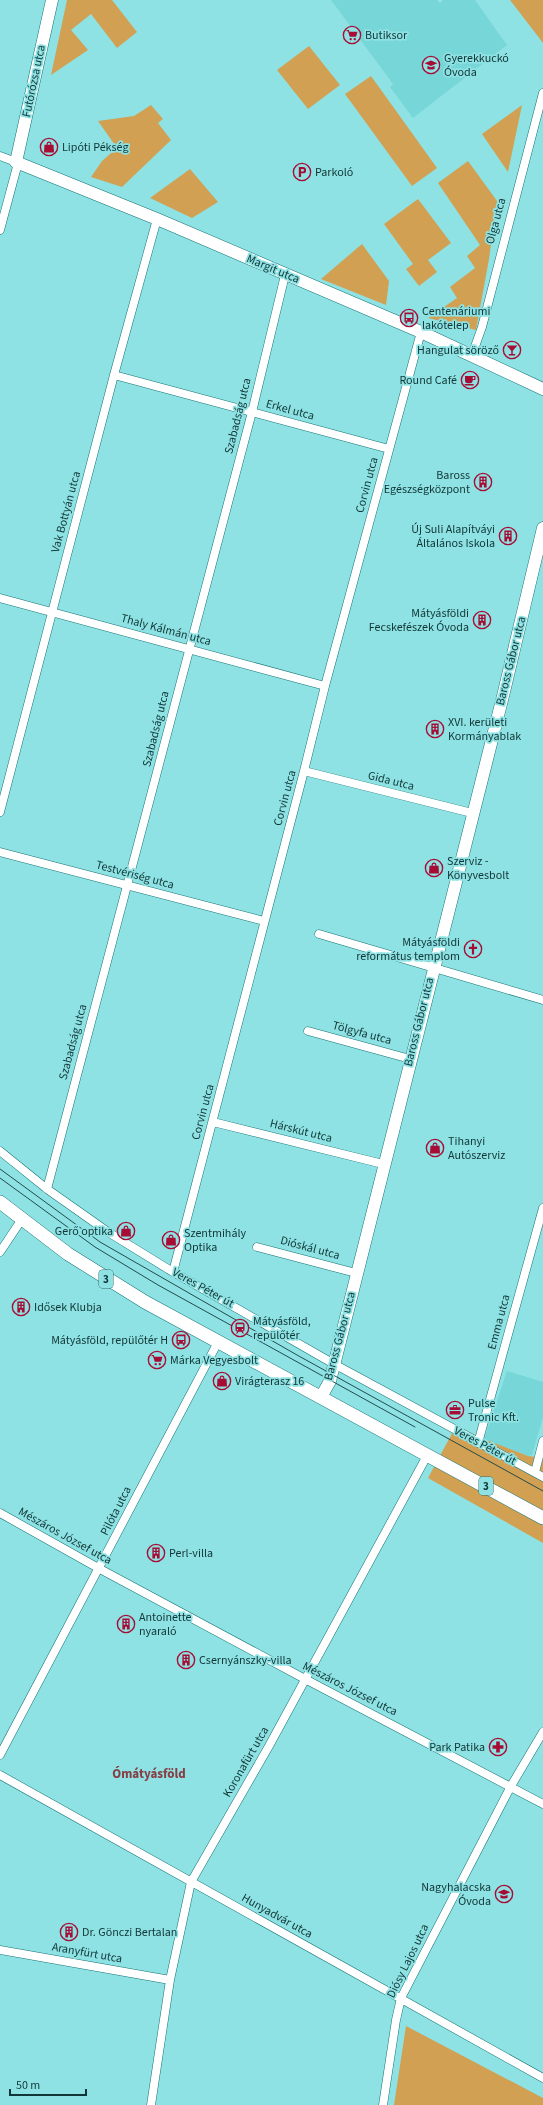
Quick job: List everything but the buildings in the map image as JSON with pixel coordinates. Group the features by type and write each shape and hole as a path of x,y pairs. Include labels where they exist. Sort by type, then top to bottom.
{"main road":[{"name":"3","path":"0,1202 68,1254 144,1302 428,1454 543,1518"}],"street":[{"name":"Futórózsa utca","path":"0,230 17,163 52,0"},
{"name":"Olga utca","path":"472,355 482,327 541,107 543,93"},
{"name":"Margit utca","path":"0,156 157,219 421,332 543,389"},
{"name":"Vak Bottyán utca","path":"0,812 114,375 157,219"},
{"name":"Szabadság utca","path":"47,1189 252,412 285,275"},
{"name":"Corvin utca","path":"173,1272 325,686 421,332"},
{"name":"Erkel utca","path":"114,375 389,449"},
{"name":"Baross Gábor utca","path":"321,1397 330,1381 433,966 503,696 543,528"},
{"name":"Thaly Kálmán utca","path":"0,598 325,686"},
{"name":"Gida utca","path":"304,771 472,813"},
{"name":"Testvériség utca","path":"0,852 264,921"},
{"path":"319,934 543,998"},
{"name":"Tölgyfa utca","path":"308,1030 410,1059"},
{"name":"Hárskút utca","path":"213,1122 383,1164"},
{"name":"Veres Péter út","path":"0,1151 47,1189 108,1232 173,1272 334,1364 543,1477"},
{"name":"Emma utca","path":"478,1443 543,1208"},
{"path":"0,1252 22,1219"},
{"name":"Dióskál utca","path":"257,1247 356,1273"},
{"name":"Pilóta utca","path":"0,1755 100,1569 218,1342"},
{"path":"535,1472 543,1441"},
{"name":"Koronafürt utca","path":"150,2105 170,1980 191,1882 305,1680 428,1454"},
{"name":"Mészáros József utca","path":"0,1513 305,1680 543,1804"},
{"name":"Diósy Lajos utca","path":"383,2105 396,2020 401,1998 511,1786 543,1732"},
{"name":"Hunyadvár utca","path":"0,1775 543,2078"},
{"name":"Aranyfürt utca","path":"0,1950 170,1980"}],"shaded area":[{"path":"67,0 112,0 137,32 117,48 91,14 71,30 88,50 51,75"},
{"name":"Gyerekkuckó Óvoda","path":"331,0 437,0 440,3 443,0 475,0 507,45 413,118 390,87 393,84"},
{"path":"510,0 543,0 543,43"},
{"path":"309,46 340,85 308,109 277,70"},
{"path":"371,76 437,168 412,186 345,94"},
{"path":"151,105 163,119 158,123 171,140 122,187 91,177 102,161 117,148 98,121 134,116"},
{"path":"522,105 508,172 482,134"},
{"path":"468,161 497,201 489,259 476,330 428,318 457,298 450,287 475,268 467,256 480,245 438,183"},
{"path":"190,169 218,202 192,218 150,198"},
{"path":"418,199 451,243 428,260 437,272 419,286 406,269 413,264 384,224"},
{"path":"362,244 389,281 386,305 321,279"},
{"path":"507,1371 543,1382 543,1417 532,1455 528,1456 484,1439"},
{"path":"456,1426 484,1439 528,1456 543,1458 543,1543 428,1478"},
{"path":"406,2026 543,2098 543,2105 394,2105"}],"tram line":[{"path":"0,1169 100,1242 297,1355 543,1491"},
{"path":"0,1178 95,1247 158,1285 415,1427"}],"place":[{"name":"Butiksor","path":"352,35"},
{"name":"Gyerekkuckó Óvoda","path":"431,65"},
{"name":"Lipóti Pékség","path":"49,147"},
{"name":"Parkoló","path":"302,172"},
{"name":"Centenáriumi lakótelep","path":"409,318"},
{"name":"Hangulat söröző","path":"512,350"},
{"name":"Round Café","path":"470,380"},
{"name":"Baross Egészségközpont","path":"483,482"},
{"name":"Új Suli Alapítváyi Általános Iskola","path":"508,536"},
{"name":"Mátyásföldi Fecskefészek Óvoda","path":"482,620"},
{"name":"XVI. kerületi Kormányablak","path":"435,729"},
{"name":"Szerviz - Könyvesbolt","path":"434,868"},
{"name":"Mátyásföldi református templom","path":"473,949"},
{"name":"Tihanyi Autószerviz","path":"435,1148"},
{"name":"Gerő optika","path":"126,1231"},
{"name":"Szentmihály Optika","path":"171,1240"},
{"name":"Idősek Klubja","path":"21,1307"},
{"name":"Mátyásföld, repülőtér","path":"240,1328"},
{"name":"Mátyásföld, repülőtér H","path":"181,1340"},
{"name":"Márka Vegyesbolt","path":"157,1360"},
{"name":"Virágterasz 16","path":"222,1381"},
{"name":"Pulse Tronic Kft.","path":"455,1410"},
{"name":"Perl-villa","path":"156,1553"},
{"name":"Antoinette nyaraló","path":"126,1624"},
{"name":"Csernyánszky-villa","path":"186,1660"},
{"name":"Park Patika","path":"498,1747"},
{"name":"Nagyhalacska Óvoda","path":"504,1894"},
{"name":"Dr. Gönczi Bertalan","path":"69,1932"}],"district":[{"name":"Ómátyásföld","path":"149,1774"}]}
